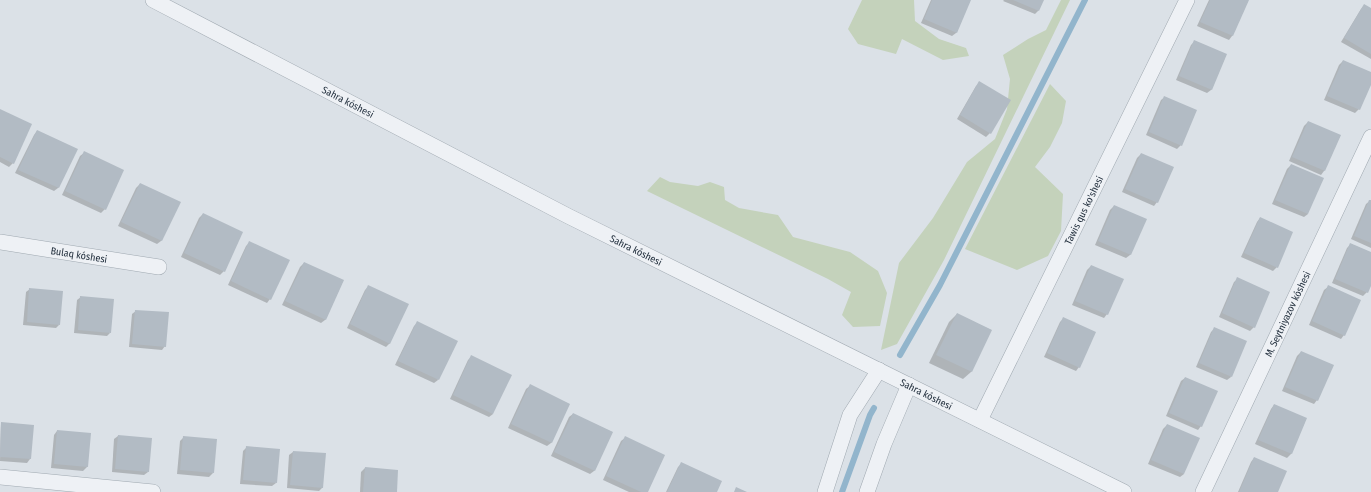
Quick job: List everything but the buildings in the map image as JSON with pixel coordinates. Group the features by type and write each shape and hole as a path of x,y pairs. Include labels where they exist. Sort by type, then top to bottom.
{"street":[{"name":"Sahra kóshesi","path":"153,0 568,216 1124,492"},
{"name":"Tawis qus ko'shesi","path":"980,420 1187,0"},
{"name":"M. Seytniyazov kóshesi","path":"1203,492 1371,137"},
{"name":"Bulaq kóshesi","path":"1,242 159,267"},
{"path":"825,492 850,414 879,370"},
{"path":"867,492 884,444 909,386"},
{"path":"0,477 153,492"}],"green space":[{"path":"862,0 914,0 915,21 939,39 966,48 969,56 943,60 902,39 896,54 858,44 848,29"},
{"path":"1061,0 1070,0 944,260 897,344 881,350 899,263 933,218 967,162 995,139 1007,109 1010,79 1003,55 1028,39 1046,30"},
{"path":"1050,84 1066,101 1062,123 1050,147 1035,167 1063,194 1061,231 1048,256 1017,270 965,249"},
{"path":"660,177 670,182 698,186 710,182 724,187 725,200 739,208 778,215 793,237 850,252 878,271 887,293 880,326 853,327 842,315 851,292 828,279 647,191"}],"waterway":[{"path":"900,355 940,285 1085,0"},
{"path":"842,492 870,415 874,408"}]}
